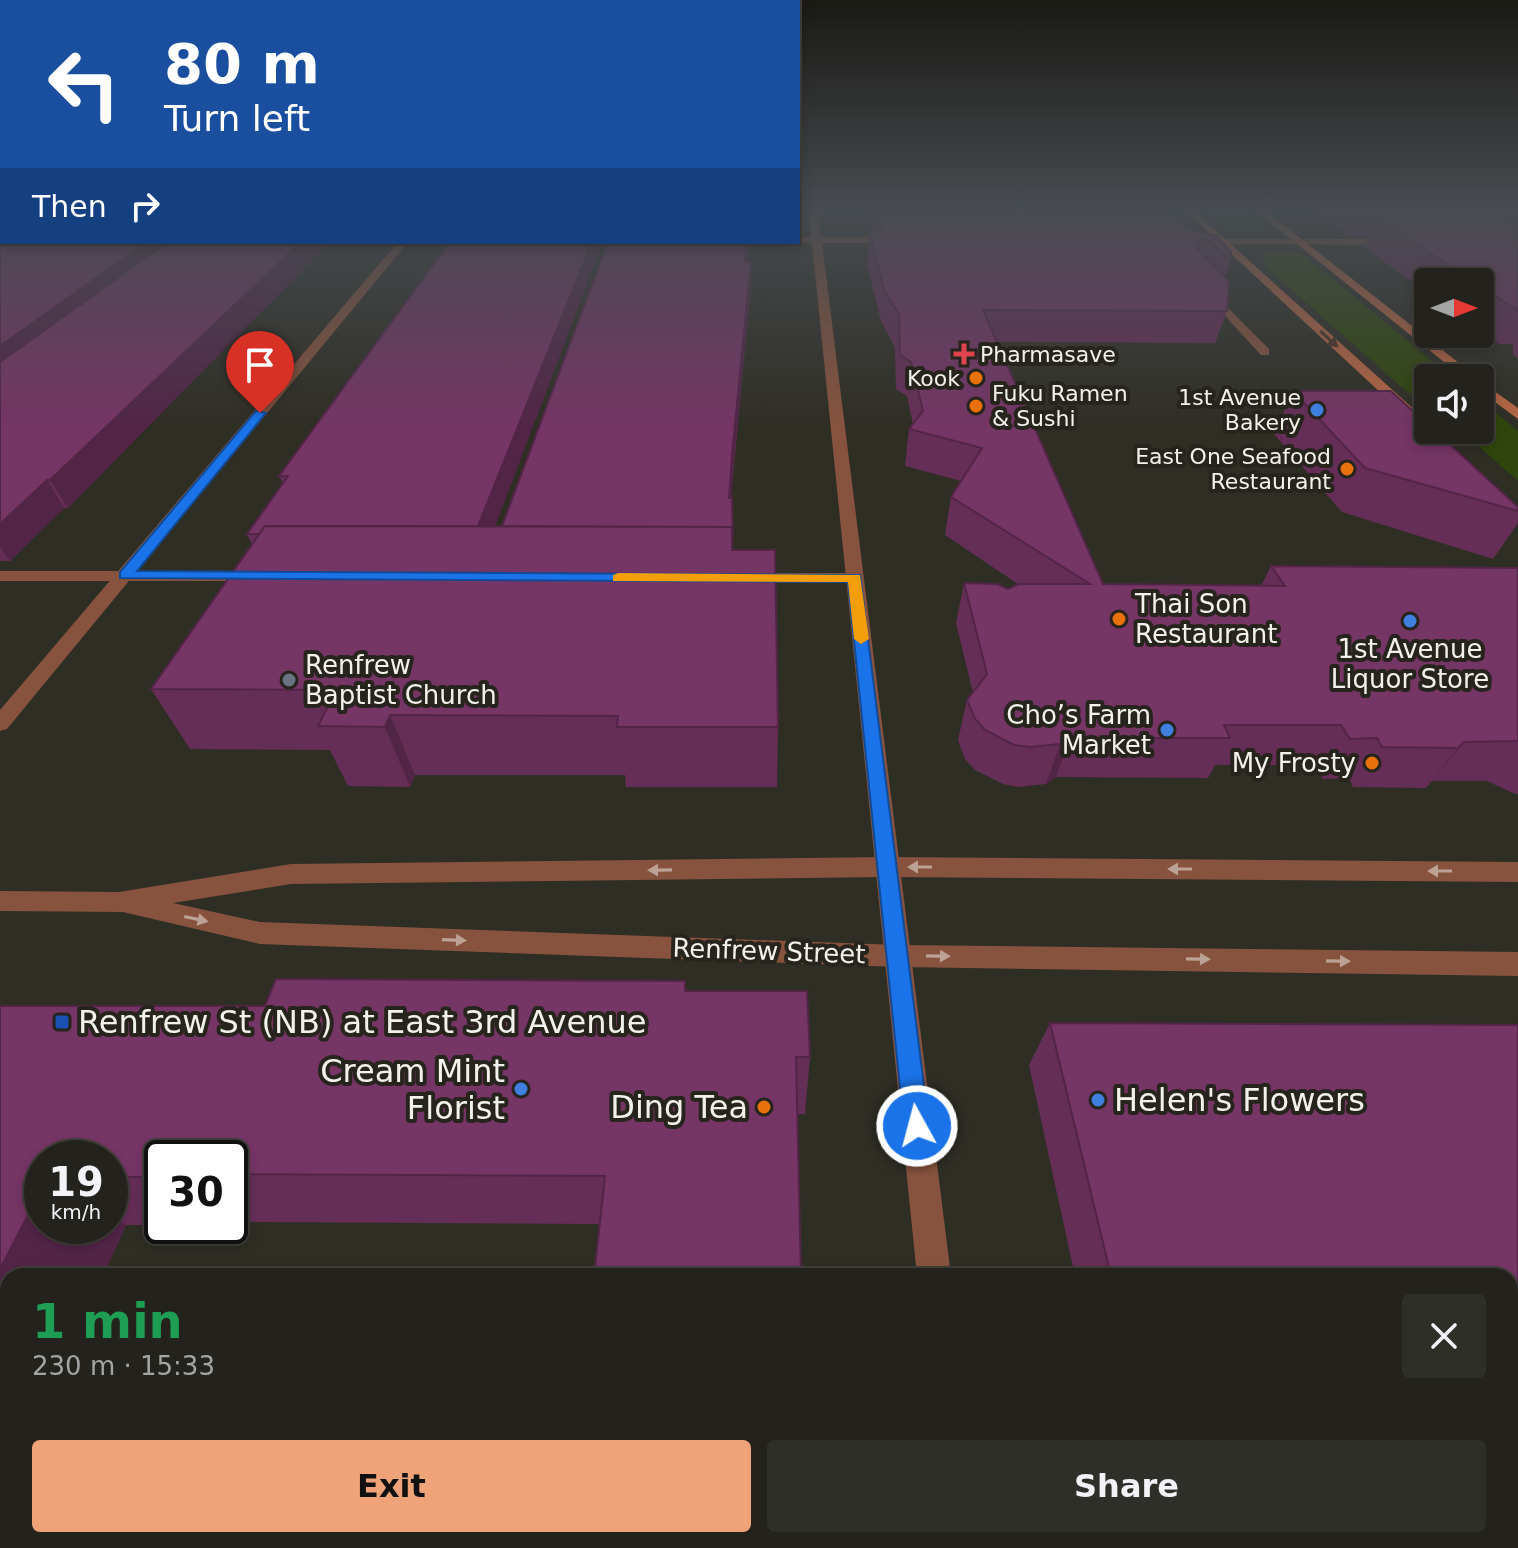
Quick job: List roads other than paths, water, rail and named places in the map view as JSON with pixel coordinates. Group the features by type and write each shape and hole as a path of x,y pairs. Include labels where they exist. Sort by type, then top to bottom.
{"main road":[{"path":"1268,283 1414,416"},
{"path":"1353,283 1454,364"},
{"path":"1494,396 1518,415"}],"street":[{"path":"0,724 369,283"},
{"path":"821,283 933,1268"},
{"path":"1203,285 1265,352"},
{"path":"0,576 273,576"},
{"path":"729,578 854,578"},
{"name":"Renfrew Street","path":"0,901 119,902 291,874 887,867 1518,872"},
{"name":"Renfrew Street","path":"119,902 260,933 898,956 1518,964"}],"place":[{"name":"Pharmasave","path":"964,354"},
{"name":"Kook","path":"976,378"},
{"name":"Fuku Ramen & Sushi","path":"976,406"},
{"name":"1st Avenue Bakery","path":"1317,410"},
{"name":"East One Seafood Restaurant","path":"1347,469"},
{"name":"Thai Son Restaurant","path":"1119,619"},
{"name":"1st Avenue Liquor Store","path":"1410,621"},
{"name":"Renfrew Baptist Church","path":"289,680"},
{"name":"Cho’s Farm Market","path":"1167,730"},
{"name":"My Frosty","path":"1372,763"},
{"name":"Renfrew St (NB) at East 3rd Avenue","path":"62,1022"},
{"name":"Cream Mint Florist","path":"521,1089"},
{"name":"Helen's Flowers","path":"1098,1100"},
{"name":"Ding Tea","path":"764,1107"}]}
